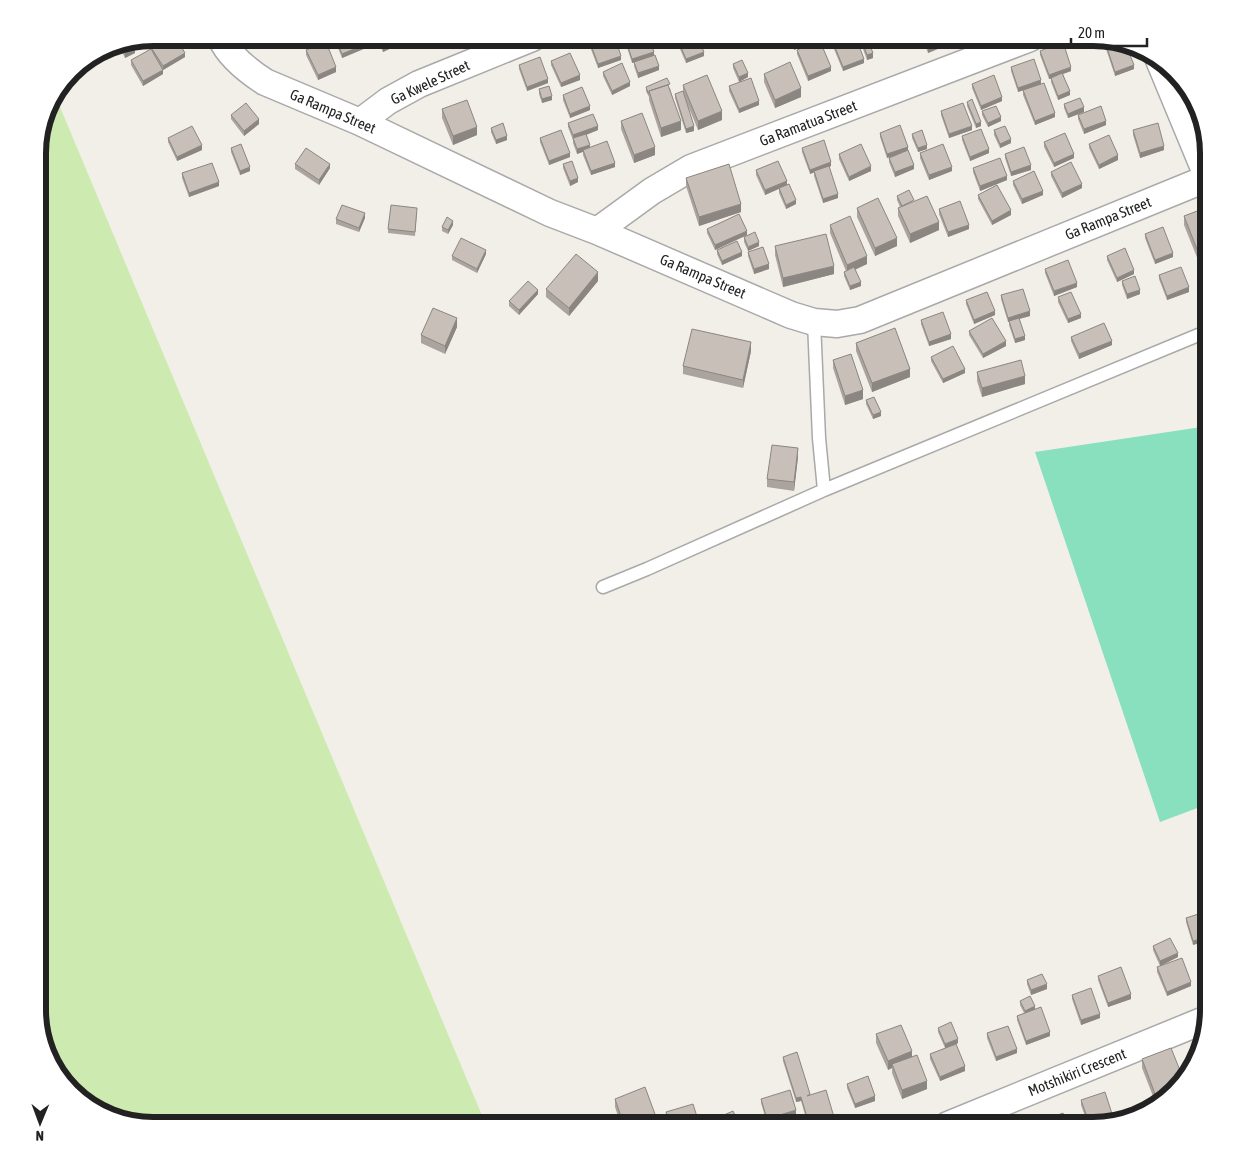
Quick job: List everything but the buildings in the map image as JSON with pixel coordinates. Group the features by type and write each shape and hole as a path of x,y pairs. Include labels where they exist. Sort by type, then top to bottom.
{"street":[{"name":"Ga Rampa Street","path":"226,46 238,61 264,82 360,122 550,213 597,231 791,315 814,322 837,324 860,320 1200,181"},
{"name":"Ga Kwele Street","path":"360,122 388,101 419,84 512,46"},
{"name":"Ga Ramatua Street","path":"597,231 652,191 691,168 1009,46"},
{"path":"1165,75 1200,159"},
{"name":"Motshikiri Crescent","path":"968,1117 1199,1022"}],"lane":[{"path":"814,322 819,438 824,490"},
{"path":"603,587 824,490 1200,334"}],"green space":[{"path":"59,104 483,1117 139,1116 112,1109 88,1095 68,1075 57,1057 48,1031 46,1017 46,146 54,112"},
{"path":"1200,427 1200,807 1160,822 1035,452"}]}
